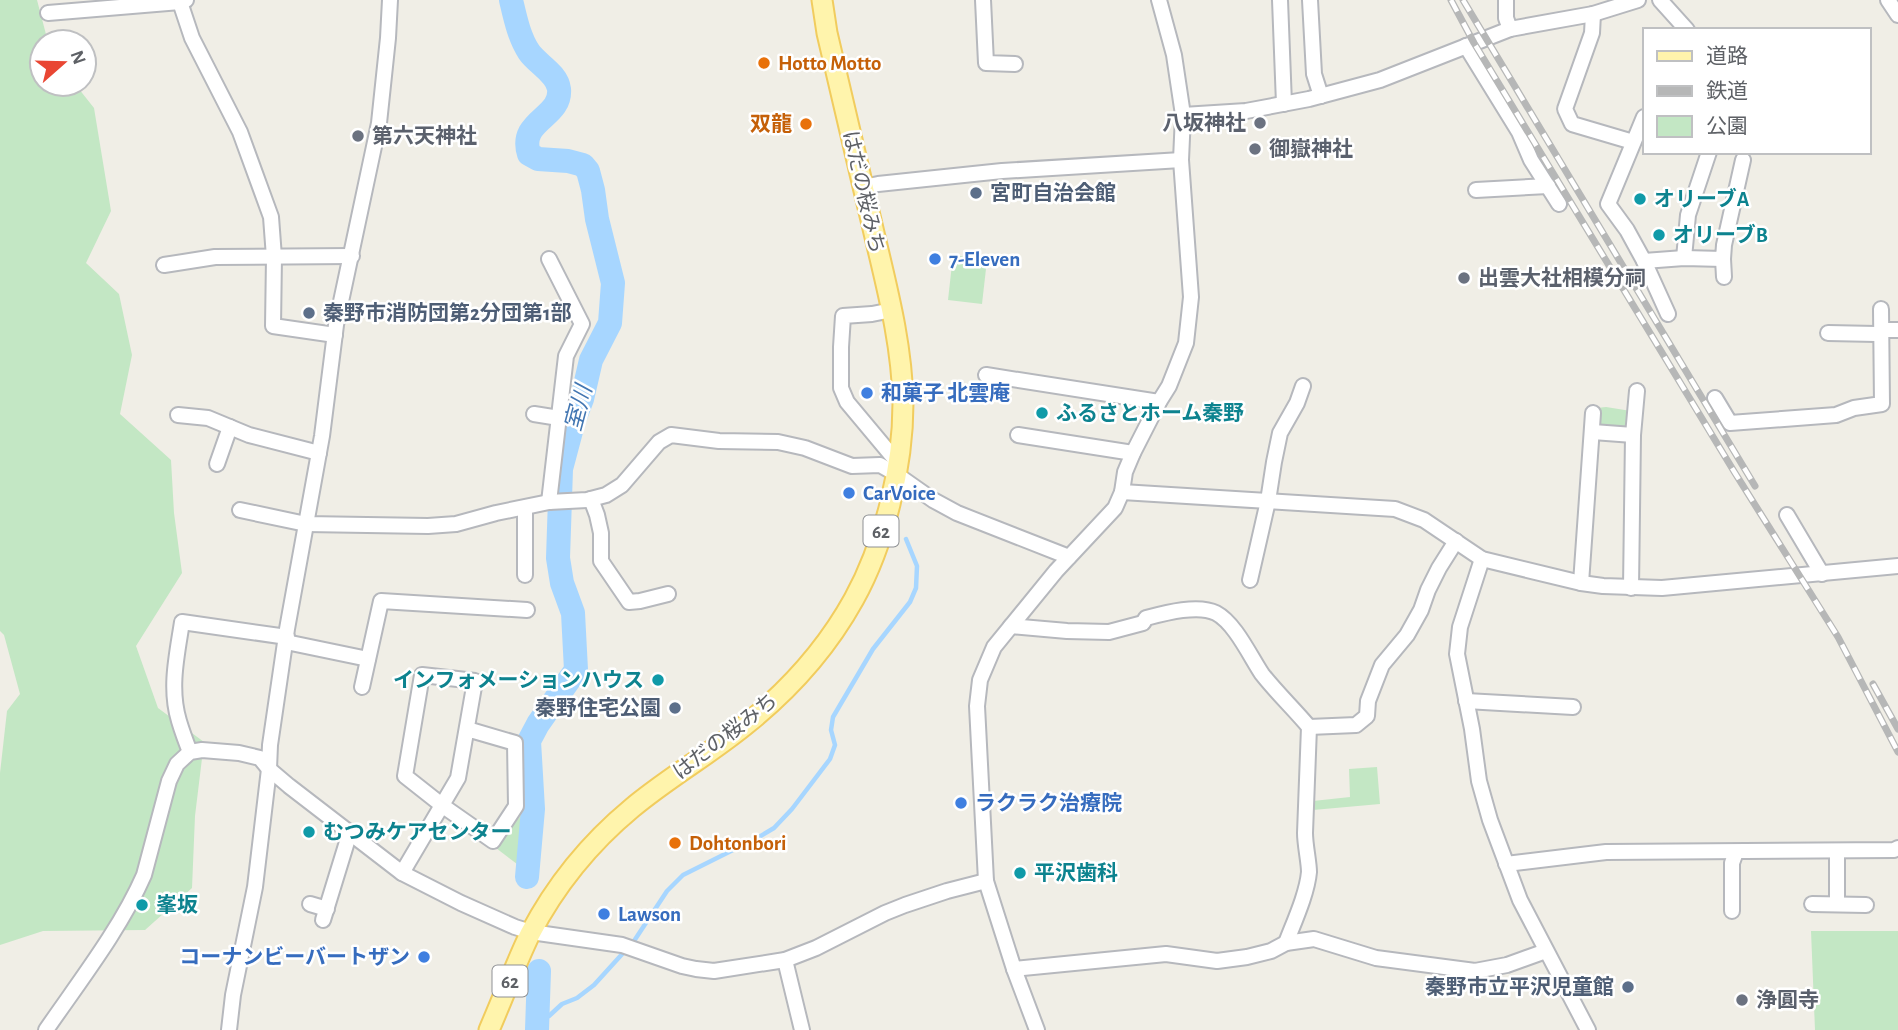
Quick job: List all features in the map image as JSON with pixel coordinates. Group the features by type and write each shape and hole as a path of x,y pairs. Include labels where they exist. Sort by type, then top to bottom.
{"main road":[{"name":"はだの桜みち","path":"489,1030 531,932 554,894 582,858 608,828 649,794 733,736 770,705 822,648 854,598 873,556 891,500 897,468 903,404 898,336 827,33 822,0"}],"street":[{"path":"229,1030 233,995 255,887 270,745 319,453 335,335 379,123 390,0"},
{"path":"983,0 986,63 1015,64"},
{"path":"1037,1030 986,881 976,706 980,680 994,647 1056,570 1109,516 1122,492 1125,472 1133,453 1170,386 1186,343 1191,297 1181,160 1183,116 1174,55 1159,0"},
{"path":"1280,0 1275,35 1284,104"},
{"path":"1314,0 1314,74 1321,96"},
{"path":"1506,0 1506,18 1510,29"},
{"path":"1183,116 1247,111 1321,96 1380,80 1510,29 1593,14 1638,0"},
{"path":"1660,0 1685,28"},
{"path":"1888,0 1898,15"},
{"path":"47,13 183,1 192,38 240,132 271,217 274,257 273,326 335,335"},
{"path":"1593,14 1592,33 1565,109 1572,124 1633,142"},
{"path":"1466,46 1559,204"},
{"path":"1643,119 1608,204 1627,230 1644,261 1668,314"},
{"path":"1684,258 1688,215 1708,154"},
{"path":"863,187 1002,171 1181,160"},
{"path":"1724,277 1724,245 1743,160"},
{"path":"1476,190 1548,186"},
{"path":"164,265 215,257 352,256"},
{"path":"549,259 573,294 582,324 566,356 551,502"},
{"path":"1644,261 1723,259"},
{"path":"1715,398 1730,423 1836,415 1854,408 1882,404 1881,309"},
{"path":"892,310 843,316 841,388 847,402 897,468 933,500 957,513 1069,557"},
{"path":"1828,333 1876,334 1898,330"},
{"path":"986,375 1159,402"},
{"path":"1256,571 1280,433 1303,386"},
{"path":"1631,588 1633,435 1637,391"},
{"path":"1297,403 1313,405"},
{"path":"1581,583 1593,413"},
{"path":"534,414 559,418"},
{"path":"178,415 208,418 249,435 319,453"},
{"path":"217,464 230,428"},
{"path":"1593,432 1633,435"},
{"path":"240,510 306,524 456,524 551,502 606,495 622,485 659,442 671,435 778,442 805,448 852,466 880,465 897,468"},
{"path":"1017,435 1133,453"},
{"path":"1122,492 1395,509 1424,520 1482,559 1581,583 1631,588 1662,588 1898,566"},
{"path":"591,499 601,533 601,561 629,602 668,594"},
{"path":"525,508 525,575"},
{"path":"1787,514 1822,574"},
{"path":"1309,727 1356,725 1367,716 1368,701 1382,665 1407,635 1439,568 1456,541"},
{"path":"1482,559 1460,627 1458,666 1472,729 1479,780 1490,820 1520,900 1588,1030"},
{"path":"362,687 381,601 527,610"},
{"path":"1011,626 1109,632 1143,623 1146,618 1197,609 1216,613 1230,626 1263,675 1309,727 1305,833 1309,872 1300,907 1286,943"},
{"path":"190,752 179,722 173,678 182,622 286,640 368,659"},
{"path":"402,873 443,806 458,778 475,681 422,675 405,776 443,806 493,841 516,806 516,743 467,729"},
{"path":"1466,701 1573,708"},
{"path":"46,1030 125,913 144,875 169,781 177,764 190,752 202,750 239,752 260,758 269,769 402,873 516,928 622,945 682,966 714,971 785,960 905,905 986,881"},
{"path":"310,904 325,914 350,832"},
{"path":"1506,864 1606,852 1837,852 1898,848"},
{"path":"1732,911 1732,863 1737,852"},
{"path":"1837,852 1838,904"},
{"path":"1812,904 1866,905"},
{"path":"1014,969 1166,954 1217,961 1247,957 1270,951 1286,943 1314,939 1376,958 1475,971 1507,965 1546,951"},
{"path":"785,960 802,1030"}],"green space":[{"path":"0,0 37,0 44,28 28,28 28,98 86,98 94,108 111,211 86,263 119,294 132,355 120,414 171,460 174,513 182,573 136,646 158,708 204,742 195,816 192,888 145,930 43,931 0,945 0,773 7,711 20,694 4,635 0,631"},
{"path":"953,255 987,260 982,304 948,300"},
{"path":"1597,408 1631,411 1629,426 1624,430 1601,429 1596,425"},
{"path":"1377,767 1380,804 1313,810 1313,801 1350,797 1349,769"},
{"path":"521,815 520,863 517,864 496,848"},
{"path":"1811,931 1898,931 1898,1030 1815,1030"}],"waterway":[{"name":"室川","path":"511,0 526,46 555,78 559,89 554,107 529,134 529,154 538,159 583,165 588,171 613,283 610,323 591,360 561,469 558,558 562,583 573,613 576,670 529,741 533,809 527,877"},
{"path":"634,941 667,891 683,875 774,828 830,759 835,745 831,730 833,717 873,649 910,602 916,588 917,566 906,539"},
{"path":"537,1019 549,1016 562,1004 577,998 594,985 624,952"},
{"name":"室川","path":"537,1030 539,971"}],"railway":[{"path":"1451,0 1474,43 1735,473 1838,637 1898,752"},
{"path":"1463,0 1755,486"},
{"path":"1873,684 1898,729"}],"place":[{"name":"Hotto Motto","path":"764,63"},
{"name":"八坂神社","path":"1260,123"},
{"name":"双龍","path":"806,124"},
{"name":"第六天神社","path":"358,136"},
{"name":"御嶽神社","path":"1255,149"},
{"name":"宮町自治会館","path":"976,193"},
{"name":"オリーブA","path":"1640,199"},
{"name":"オリーブB","path":"1659,235"},
{"name":"7-Eleven","path":"935,259"},
{"name":"出雲大社相模分祠","path":"1464,278"},
{"name":"秦野市消防団第2分団第1部","path":"309,313"},
{"name":"和菓子 北雲庵","path":"867,393"},
{"name":"ふるさとホーム秦野","path":"1042,413"},
{"name":"CarVoice","path":"849,493"},
{"name":"インフォメーションハウス","path":"658,680"},
{"name":"秦野住宅公園","path":"675,708"},
{"name":"ラクラク治療院","path":"961,803"},
{"name":"むつみケアセンター","path":"309,832"},
{"name":"Dohtonbori","path":"675,843"},
{"name":"平沢歯科","path":"1020,873"},
{"name":"峯坂","path":"142,905"},
{"name":"Lawson","path":"604,914"},
{"name":"コーナンビーバートザン","path":"424,957"},
{"name":"秦野市立平沢児童館","path":"1628,987"},
{"name":"浄圓寺","path":"1742,1000"}]}
